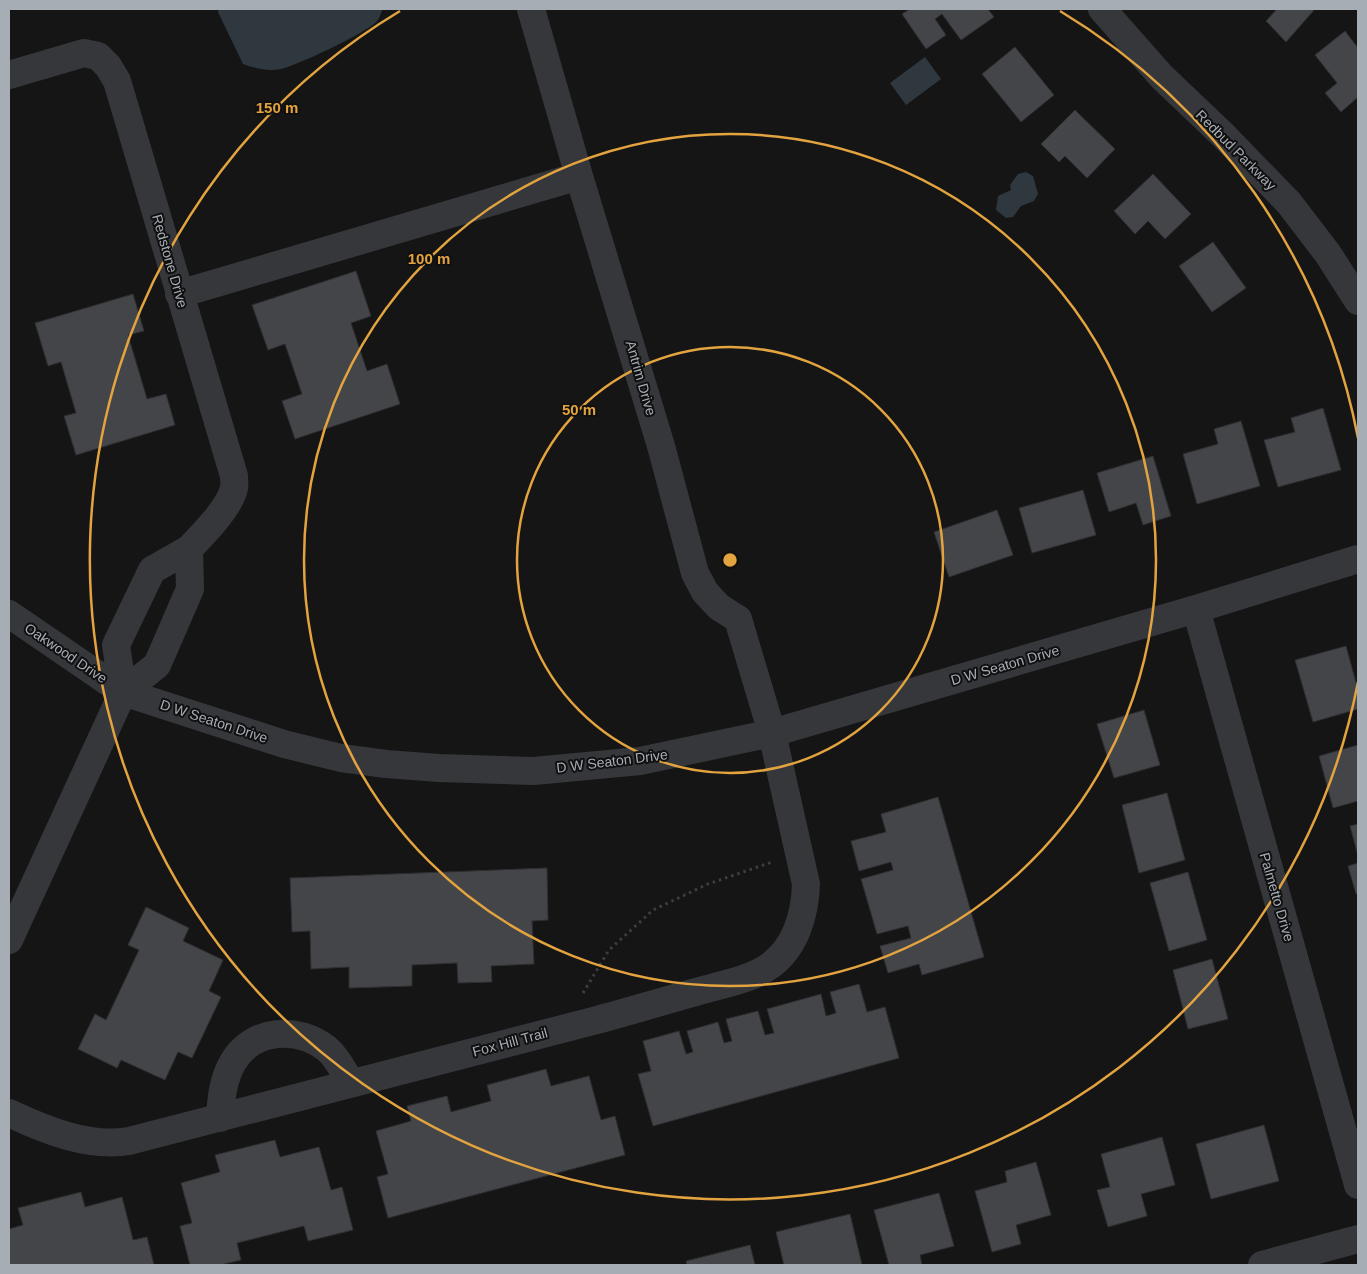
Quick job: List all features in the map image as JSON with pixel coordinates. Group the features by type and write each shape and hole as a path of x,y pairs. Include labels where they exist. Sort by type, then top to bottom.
{"street":[{"name":"Antrim Drive","path":"531,9 579,176 656,428 695,573 705,592 719,607 738,619 772,733"},
{"name":"Redbud Parkway","path":"1102,9 1162,77 1289,203 1328,254 1358,301"},
{"name":"Redstone Drive","path":"9,75 84,53 98,56 108,66 117,81 234,476 234,488 209,528 189,549 152,570 116,645 123,692"},
{"path":"179,294 579,176"},
{"path":"9,940 123,692 157,665 190,589 189,549"},
{"name":"D W Seaton Drive","path":"123,692 284,744 332,756 386,764 534,771 640,761 772,733 1196,610 1358,559"},
{"name":"Palmetto Drive","path":"1196,610 1358,1185"},
{"name":"Oakwood Drive","path":"9,614 123,692"},
{"name":"Fox Hill Trail","path":"9,1113 65,1135 116,1144 572,1026 730,982 770,966 792,942 806,901 806,884 772,733"},
{"path":"220,1118 221,1097 226,1077 234,1061 248,1044 266,1036 287,1033 309,1038 328,1050 351,1083"},
{"path":"1262,1265 1358,1239"}],"path":[{"path":"572,1026 579,1001 593,974 609,950 653,910 708,884 799,854"}],"shaded area":[{"path":"219,9 383,9 378,20 348,40 281,69 266,70 243,64 218,12"},
{"path":"925,57 941,79 906,105 890,83"},
{"path":"1026,172 1033,176 1038,194 1034,201 1021,206 1013,217 1006,218 996,210 998,196 1011,190 1010,185 1018,174"}],"building":[{"path":"910,9 988,9 994,17 961,40 942,14 935,19 946,35 926,49 902,14"},
{"path":"1277,9 1315,9 1286,42 1266,21"},
{"path":"1345,31 1358,48 1358,97 1341,112 1325,93 1337,83 1315,55"},
{"path":"1015,47 1054,95 1021,122 982,74"},
{"path":"1075,110 1115,149 1087,178 1065,156 1059,162 1041,144"},
{"path":"1153,174 1191,214 1165,239 1148,221 1135,234 1114,211"},
{"path":"1213,242 1246,288 1212,312 1179,266"},
{"path":"356,271 371,316 351,323 367,371 387,364 400,404 295,439 282,401 302,394 285,344 268,350 252,305"},
{"path":"133,294 144,331 128,335 147,399 166,394 175,425 76,455 64,416 76,413 61,362 48,366 35,323"},
{"path":"1323,408 1341,470 1278,487 1264,440 1295,432 1291,418"},
{"path":"1241,421 1260,486 1197,504 1183,454 1218,444 1214,429"},
{"path":"1153,456 1171,516 1143,525 1136,503 1109,512 1097,473"},
{"path":"1083,490 1096,535 1032,553 1019,508"},
{"path":"997,510 1013,555 949,577 934,532"},
{"path":"1346,646 1358,690 1358,709 1313,722 1295,660"},
{"path":"1144,710 1160,765 1114,778 1097,724"},
{"path":"1358,745 1358,801 1333,808 1319,756"},
{"path":"1167,793 1185,860 1139,873 1122,805"},
{"path":"938,797 984,957 922,975 919,964 888,973 880,946 911,938 908,926 877,934 861,879 893,870 891,862 859,871 851,841 886,832 881,814"},
{"path":"1358,824 1358,856 1350,826"},
{"path":"1358,863 1358,893 1356,894 1348,866"},
{"path":"547,868 548,920 532,921 534,964 491,966 492,982 458,983 457,963 412,965 412,986 349,988 349,967 311,969 310,931 292,932 290,878"},
{"path":"1188,872 1207,940 1169,951 1150,883"},
{"path":"146,907 189,928 183,941 223,960 209,991 221,997 192,1058 178,1052 165,1080 121,1060 117,1068 78,1049 95,1014 106,1020 139,950 128,945"},
{"path":"1212,959 1228,1019 1188,1029 1173,970"},
{"path":"859,984 867,1012 885,1007 899,1058 653,1126 638,1074 651,1071 643,1041 679,1031 686,1054 693,1052 687,1031 718,1022 724,1043 732,1041 726,1019 758,1011 765,1035 774,1033 767,1009 821,994 826,1016 836,1013 830,992"},
{"path":"546,1069 551,1086 589,1076 601,1120 615,1116 625,1155 388,1218 377,1177 388,1174 376,1131 411,1121 407,1106 447,1096 451,1112 491,1101 487,1085"},
{"path":"1264,1125 1279,1181 1211,1199 1196,1144"},
{"path":"1162,1137 1175,1185 1141,1194 1147,1216 1108,1227 1097,1190 1110,1187 1101,1154"},
{"path":"275,1140 280,1157 319,1147 331,1190 342,1187 353,1230 308,1241 304,1226 237,1243 241,1260 220,1265 190,1265 180,1226 192,1223 181,1183 220,1172 215,1155"},
{"path":"1036,1162 1051,1215 1016,1225 1021,1244 992,1252 975,1191 1007,1182 1005,1171"},
{"path":"81,1192 85,1207 122,1197 133,1240 147,1237 154,1265 9,1265 9,1229 23,1225 18,1208"},
{"path":"939,1193 954,1246 920,1255 922,1265 889,1265 874,1210"},
{"path":"850,1214 862,1265 784,1265 776,1232"},
{"path":"750,1245 755,1265 687,1265 686,1261"}]}
